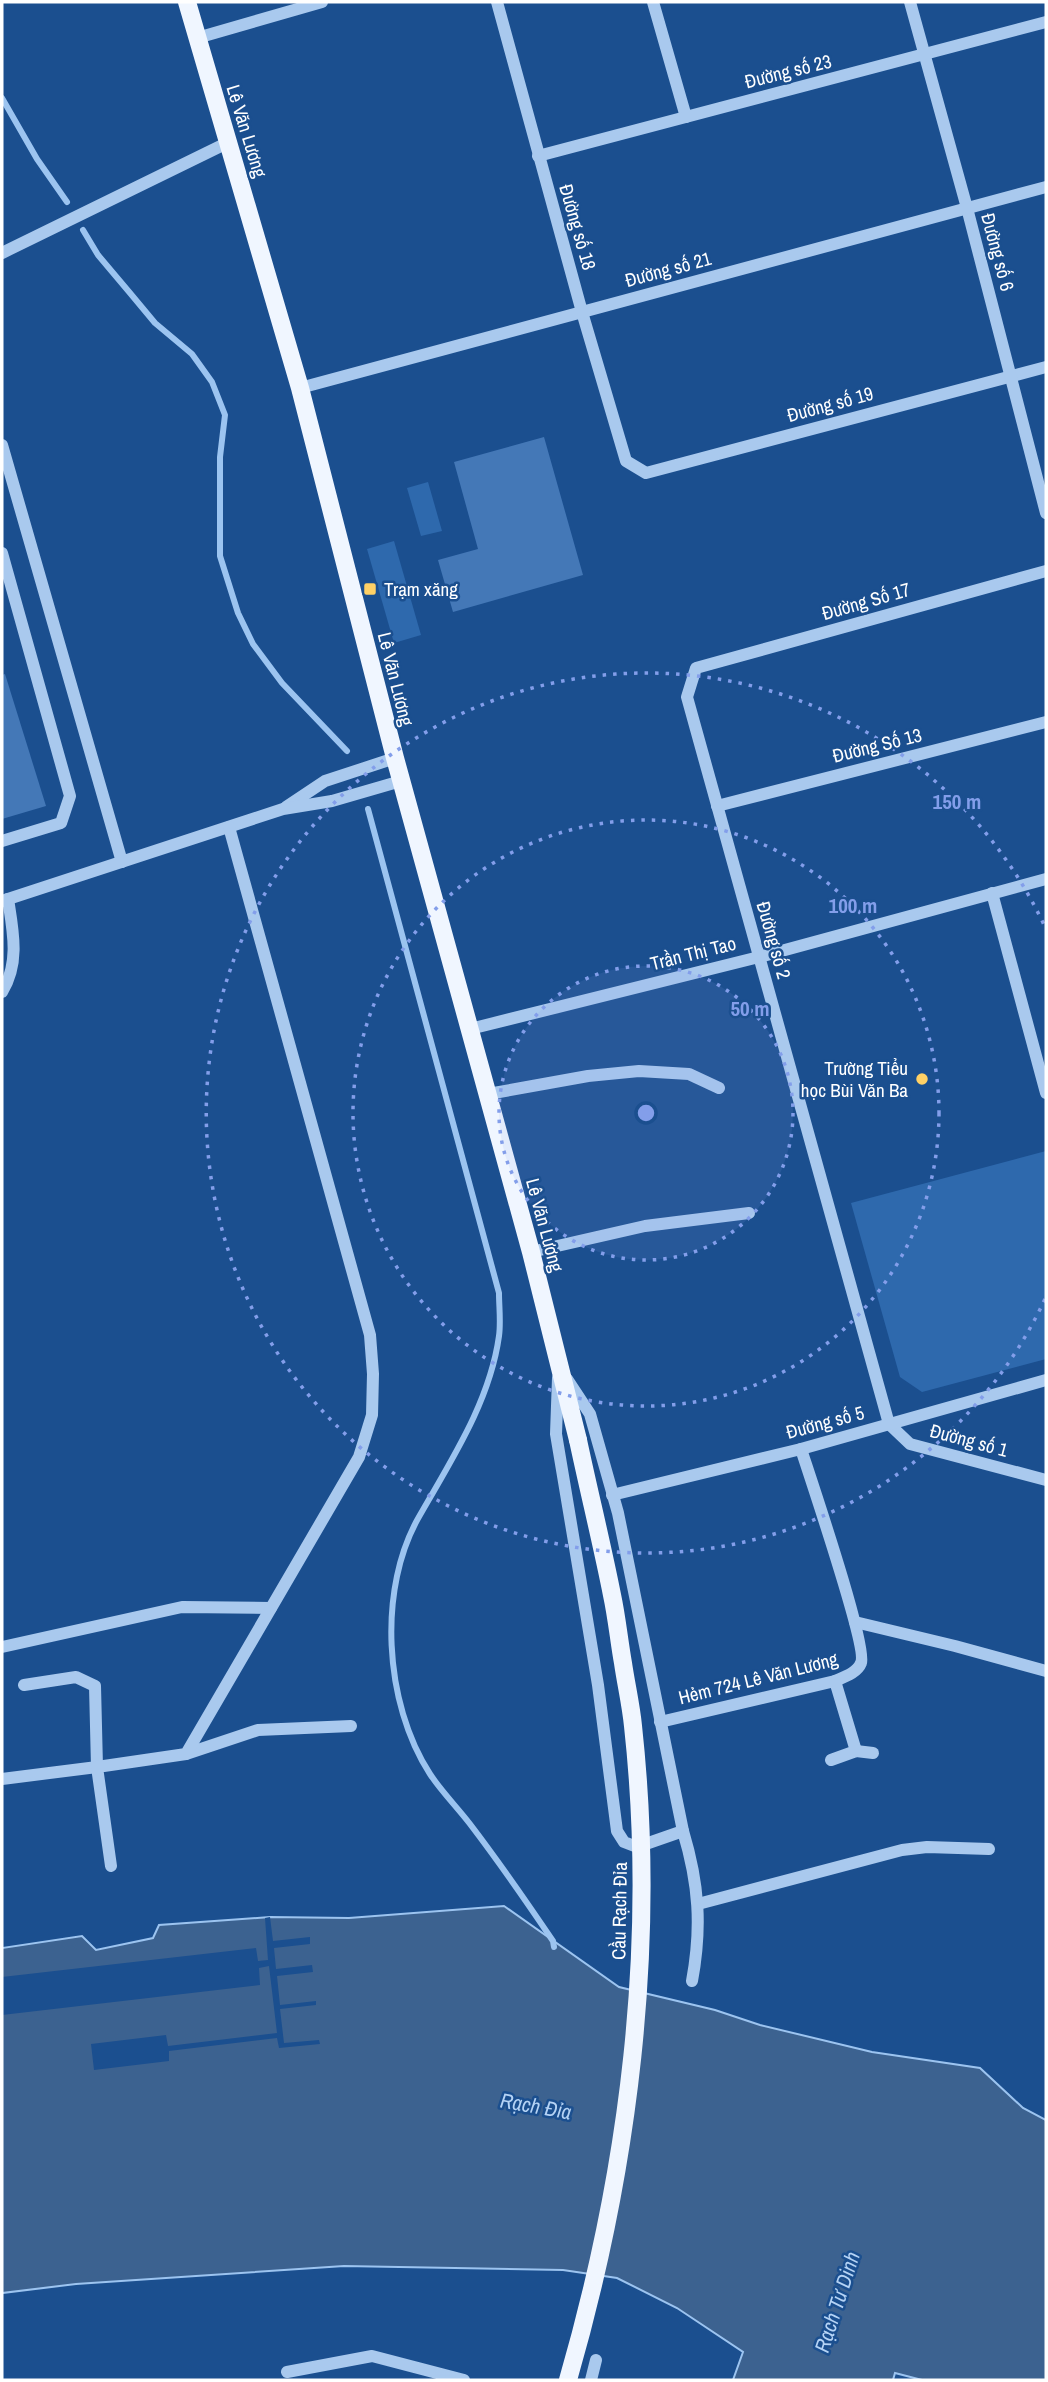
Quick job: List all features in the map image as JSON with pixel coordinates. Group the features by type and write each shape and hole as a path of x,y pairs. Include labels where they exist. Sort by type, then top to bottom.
{"main road":[{"name":"Lê Văn Lương","path":"187,2 300,388 401,781 531,1252 578,1440"},
{"name":"Cầu Rạch Đỉa","path":"568,2380 601,2253 624,2126 638,1994 640,1913 638,1792 633,1724 612,1597 578,1440"}],"street":[{"path":"197,38 322,2"},
{"name":"Đường số 18","path":"497,2 538,156 626,461"},
{"path":"653,2 686,117"},
{"name":"Đường số 6","path":"910,2 1012,376 1046,513"},
{"name":"Đường số 23","path":"538,156 1046,22"},
{"path":"2,253 229,142"},
{"name":"Đường số 21","path":"300,388 1046,187"},
{"name":"Đường số 19","path":"626,461 646,473 1046,367"},
{"path":"2,445 122,862"},
{"path":"2,553 70,796 61,823 2,841"},
{"name":"Đường Số 17","path":"696,668 1046,571"},
{"name":"Đường số 2","path":"696,668 687,697 888,1424"},
{"name":"Đường Số 13","path":"717,806 1046,722"},
{"path":"283,809 326,781 395,758"},
{"path":"2,992 10,978 15,943 5,900 283,809 332,801 401,781"},
{"path":"186,1754 359,1457 372,1415 370,1335 229,827"},
{"name":"Trần Thị Tao","path":"470,1029 759,957 1046,879"},
{"path":"992,893 1046,1093"},
{"path":"488,1094 588,1076 639,1071 689,1074 719,1088"},
{"path":"531,1252 645,1227 749,1213"},
{"name":"Lê Văn Lương","path":"559,1367 590,1413 625,1542 683,1831 693,1864 698,1904 697,1956 692,1982"},
{"name":"Lê Văn Lương","path":"559,1367 556,1434 598,1685 617,1831 624,1842 637,1847 683,1831"},
{"name":"Đường số 5","path":"612,1495 801,1449 1046,1380"},
{"name":"Đường số 1","path":"888,1424 910,1444 1046,1480"},
{"name":"Hẻm 724 Lê Văn Lương","path":"660,1722 835,1681 851,1674 860,1666 863,1659 855,1622 801,1449"},
{"path":"2,1647 182,1607 271,1608"},
{"path":"855,1622 1046,1671"},
{"path":"24,1685 76,1677 95,1686 97,1767 111,1866"},
{"path":"835,1681 856,1751"},
{"path":"2,1779 186,1754 258,1730 351,1726"},
{"path":"831,1760 856,1751 873,1753"},
{"path":"698,1904 902,1850 927,1847 989,1849"},
{"path":"287,2372 372,2356 464,2380"},
{"path":"591,2380 596,2360"}],"shaded area":[{"path":"428,482 442,531 421,536 407,488"},
{"path":"394,541 421,635 394,643 367,549"},
{"path":"1046,1151 1046,1359 922,1392 900,1377 851,1203"}],"water":[{"path":"504,1906 619,1987 872,2052 980,2068 1023,2108 1046,2120 1046,2380 922,2380 895,2373 893,2380 733,2380 743,2352 677,2308 617,2278 563,2270 344,2266 76,2284 2,2293 2,1948 82,1936 96,1950 153,1938 159,1925 270,1917 349,1918"}],"pier":[{"path":"270,1917 273,1941 310,1937 310,1944 274,1948 276,1969 312,1965 313,1972 277,1976 280,2005 316,2001 316,2005 280,2009 284,2043 319,2040 320,2044 279,2048 277,2038 169,2051 169,2061 94,2070 91,2044 166,2035 168,2046 277,2033 269,1966 259,1968 260,1985 2,2015 2,1977 256,1948 258,1961 268,1960 265,1918"}],"building":[{"path":"544,437 583,575 453,612 438,560 478,549 454,462"},
{"path":"5,674 46,806 2,819 2,675"}],"waterway":[{"path":"2,98 37,159 67,202"},
{"path":"83,230 98,255 155,323 192,354 212,382 225,415 220,457 220,556 238,613 253,644 282,683 347,751"},
{"path":"368,809 499,1293 500,1315 494,1360 478,1406 457,1451 406,1544 397,1576 392,1610 395,1680 403,1714 430,1774 502,1867 553,1941 554,1947"}],"place":[{"name":"Trạm xăng","path":"370,589"},
{"name":"Trường Tiểu học Bùi Văn Ba","path":"922,1079"}],"water label":[{"name":"Rạch Đỉa","path":"536,2106"},
{"name":"Rạch Tư Dinh","path":"837,2302"}]}
